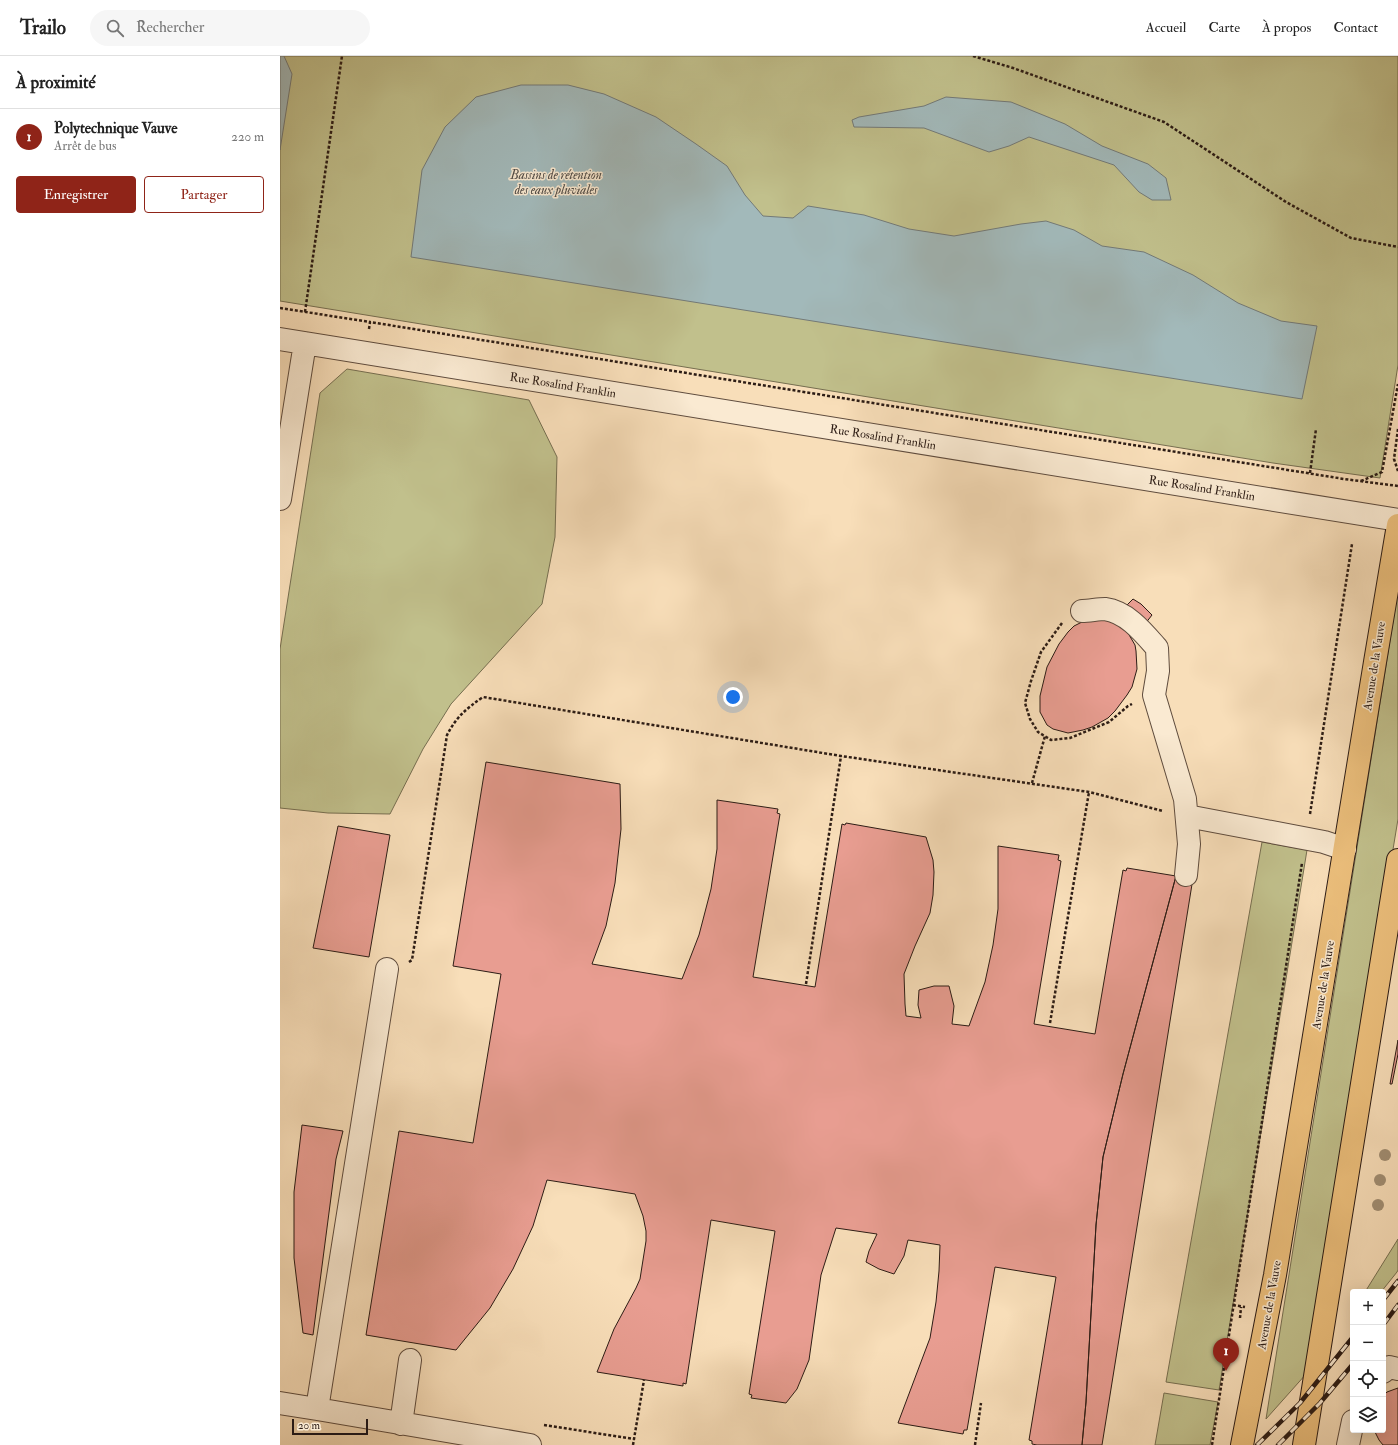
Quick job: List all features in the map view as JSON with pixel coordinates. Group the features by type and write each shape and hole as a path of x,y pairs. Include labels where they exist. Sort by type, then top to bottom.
{"main road":[{"name":"Avenue de la Vauve","path":"1242,1445 1275,1275 1374,662 1398,525"},
{"path":"1304,1445 1398,860"}],"street":[{"name":"Rue Rosalind Franklin","path":"280,339 1398,520"},
{"path":"280,499 305,343"},
{"path":"1082,611 1104,609 1122,614 1157,648 1158,671 1154,695 1185,799 1189,844 1186,875"},
{"path":"1187,816 1324,842 1345,849"},
{"path":"317,1409 387,969"},
{"path":"401,1424 410,1360"},
{"path":"1386,1370 1389,1367 1398,1368"},
{"path":"280,1403 530,1445"},
{"path":"1348,1445 1350,1433"}],"path":[{"path":"305,312 342,56"},
{"path":"973,56 1013,68 1164,122 1286,202 1351,238 1398,247"},
{"path":"280,308 1310,474 1398,486"},
{"path":"367,353 370,322"},
{"path":"1360,481 1382,472 1398,384"},
{"path":"1310,474 1316,429"},
{"path":"1398,429 1394,460 1398,471"},
{"path":"1212,1445 1352,544"},
{"path":"1082,611 1062,623 1041,652 1025,703 1030,719 1038,732 1051,740 1070,738 1109,722 1128,706 1154,695"},
{"path":"387,969 412,960 447,735 454,721 465,710 483,697 841,756 1089,792 1187,816"},
{"path":"1032,783 1045,736"},
{"path":"806,984 841,756"},
{"path":"1050,1023 1089,792"},
{"path":"633,1445 644,1380"},
{"path":"975,1445 981,1403"},
{"path":"542,1425 634,1439"}],"shaded area":[{"path":"280,56 1398,56 1398,365 1380,478 1273,463 280,301"},
{"path":"347,369 529,400 557,457 555,537 542,604 451,704 423,749 390,814 328,813 280,808 280,649 320,393"},
{"path":"1398,590 1398,819 1307,1373 1266,1419"},
{"path":"1262,842 1307,850 1219,1390 1166,1382"},
{"path":"1398,1239 1397,1272 1383,1289 1367,1289"},
{"path":"1164,1393 1218,1402 1210,1445 1155,1445"}],"water":[{"path":"280,56 284,56 292,74 280,150"},
{"name":"Bassins de rétention des eaux pluviales","path":"521,85 568,85 604,94 656,117 727,166 745,195 763,216 793,218 808,206 864,215 909,229 954,236 1046,221 1074,230 1102,246 1144,252 1193,275 1238,303 1281,321 1317,326 1302,399 411,257 422,170 445,127 476,97"},
{"path":"946,97 1011,102 1065,124 1102,146 1148,164 1166,178 1171,200 1152,200 1139,192 1114,165 1029,137 1009,146 989,152 924,128 854,127 852,120 859,117 924,106"}],"building":[{"path":"1133,599 1141,604 1152,615 1145,624 1124,608"},
{"path":"1089,620 1105,620 1113,622 1128,633 1135,645 1137,669 1132,687 1115,711 1108,718 1092,727 1068,733 1053,729 1047,725 1040,712 1040,696 1047,667 1059,644 1074,626"},
{"path":"486,762 620,784 621,829 615,883 606,926 592,964 682,979 699,935 711,889 717,849 717,800 778,809 777,813 780,814 753,977 815,987 842,824 845,825 846,823 926,837 933,860 933,895 930,913 904,974 906,1016 921,1018 918,1005 919,990 934,986 949,986 954,1006 952,1024 969,1026 985,982 993,945 998,909 998,846 1059,855 1058,860 1061,861 1034,1024 1095,1034 1123,870 1126,871 1127,868 1176,876 1123,1074 1103,1157 1096,1225 1086,1402 1082,1445 1037,1445 1032,1444 1032,1441 1029,1440 1056,1277 995,1267 967,1430 964,1430 963,1434 898,1423 930,1338 936,1302 940,1245 908,1240 904,1256 894,1274 879,1269 866,1262 869,1251 877,1234 836,1228 821,1275 809,1360 797,1389 786,1403 751,1398 752,1395 749,1394 775,1231 711,1220 686,1384 683,1383 683,1386 597,1372 614,1329 640,1279 646,1241 643,1216 635,1194 547,1180 533,1226 513,1269 490,1308 456,1350 366,1335 399,1131 473,1143 501,974 453,966"},
{"path":"338,826 390,835 369,957 313,948"},
{"path":"1176,876 1193,878 1102,1445 1082,1445 1086,1402 1096,1225 1103,1157 1123,1074"},
{"path":"1398,1040 1398,1054 1392,1084 1390,1084"},
{"path":"302,1125 343,1131 336,1159 313,1335 303,1333 294,1258 294,1192"},
{"path":"1398,1388 1398,1445 1383,1445 1376,1433 1386,1433 1387,1392"}],"railway":[{"path":"1386,1296 1398,1281"},
{"path":"1386,1321 1398,1305"},
{"path":"1257,1445 1300,1403 1350,1341"},
{"path":"1278,1445 1320,1403 1350,1368"}],"place":[{"name":"Polytechnique Vauve","path":"1226,1371"}]}
